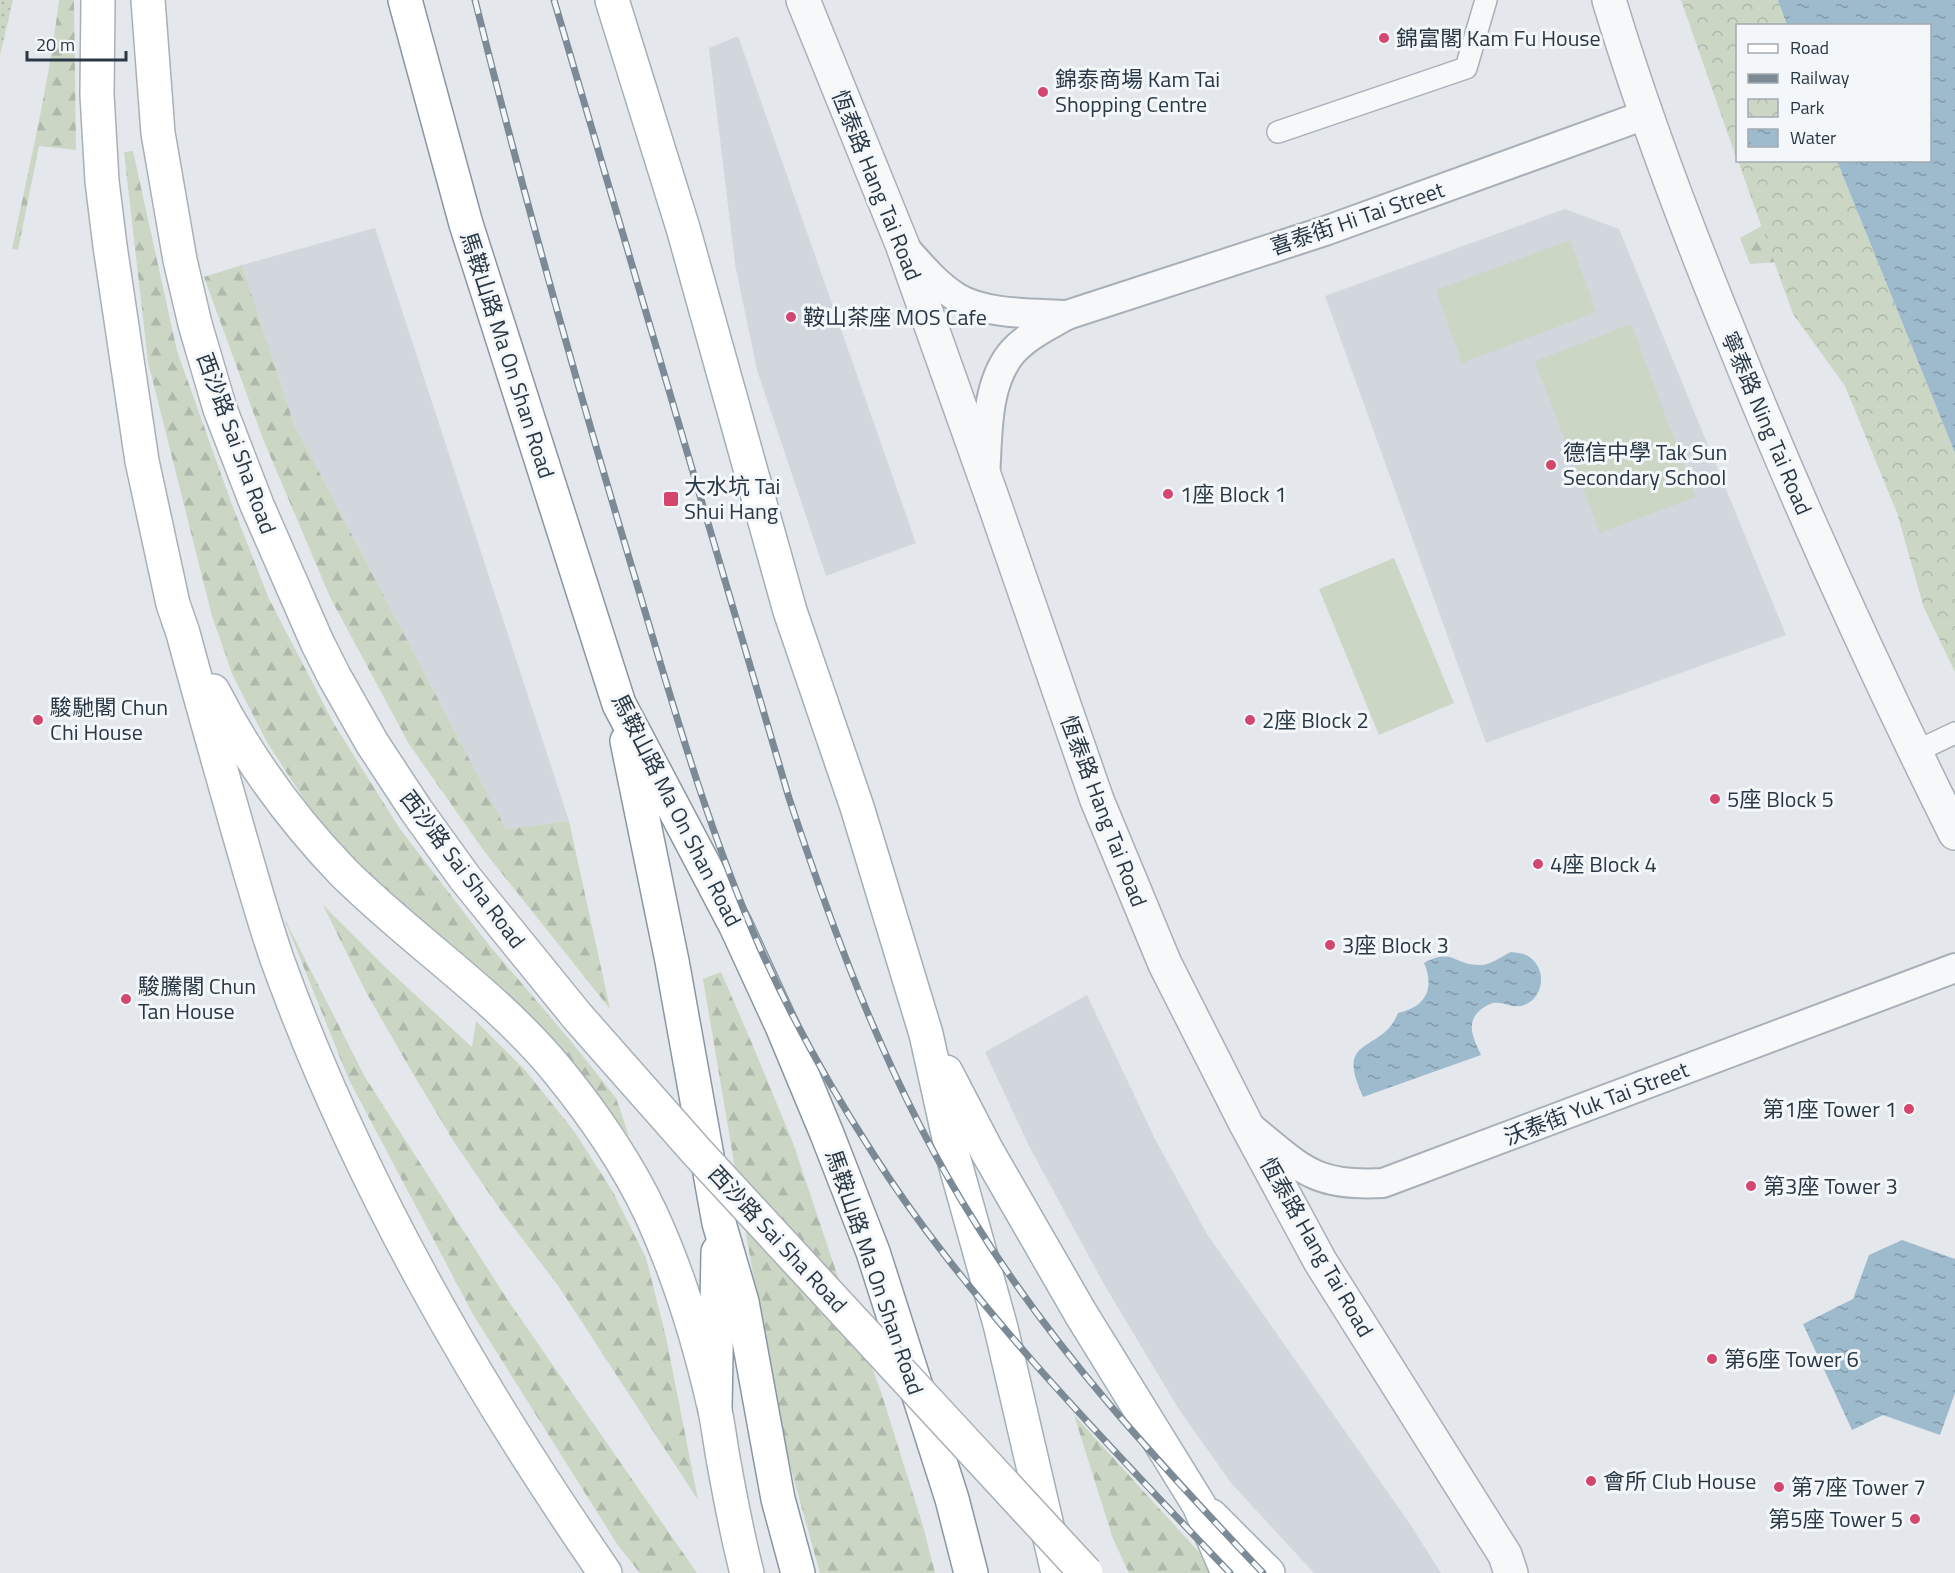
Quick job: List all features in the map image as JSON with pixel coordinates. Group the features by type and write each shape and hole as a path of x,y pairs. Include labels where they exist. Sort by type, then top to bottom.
{"main road":[{"path":"98,0 97,95 102,181 142,461 172,604 183,633 259,905 334,1104 388,1217 451,1332 526,1455 605,1573"},
{"name":"西沙路 Sai Sha Road","path":"148,0 158,133 180,260 195,324 220,410 257,505 317,642 372,743 465,878 577,1016 697,1152 1086,1573"},
{"name":"馬鞍山路 Ma On Shan Road","path":"405,0 466,224 619,704 736,926 782,1026 827,1134 873,1252 952,1499 971,1573"},
{"path":"612,0 683,228 790,611 857,807 926,1034 953,1156 1001,1328 1058,1573"},
{"path":"183,633 231,725 274,791 305,830 352,880 484,995 524,1034 557,1070 598,1124 627,1170 654,1221 686,1303 715,1408 730,1501 747,1573"},
{"path":"619,704 677,984 718,1223 742,1302 778,1499 798,1573"},
{"path":"926,1034 987,1151 1081,1314 1199,1505 1228,1573"},
{"path":"715,1408 718,1223"},
{"path":"1199,1505 1268,1573"}],"street":[{"name":"恆泰路 Hang Tai Road","path":"803,0 902,244 1097,800 1165,964 1246,1124 1320,1260 1493,1536 1505,1556 1510,1573"},
{"path":"1278,132 1466,68 1486,0"},
{"name":"寧泰路 Ning Tai Road","path":"1609,0 1645,115 1691,240 1756,400 1805,514 1915,753 1955,833"},
{"name":"喜泰街 Hi Tai Street","path":"985,477 992,399 1000,371 1011,354 1031,337 1067,315 1325,231 1645,115"},
{"name":"喜泰街 Hi Tai Street","path":"902,244 926,272 958,299 1000,311 1067,315"},
{"path":"1915,753 1955,733"},
{"name":"沃泰街 Yuk Tai Street","path":"1246,1124 1306,1172 1343,1183 1383,1183 1955,968"}],"shaded area":[{"name":"鞍山茶座 MOS Cafe","path":"738,36 916,543 826,576 757,370 735,264 709,48"},
{"name":"德信中學 Tak Sun Secondary School","path":"1565,209 1619,229 1786,635 1486,743 1325,296"},
{"path":"375,228 569,821 506,829 294,424 242,265"},
{"path":"1087,995 1155,1139 1207,1234 1410,1524 1441,1573 1314,1573 1231,1483 1178,1408 1105,1286 1029,1146 985,1052"}],"green space":[{"path":"0,0 13,0 0,55"},
{"path":"59,0 74,0 76,150 39,146 18,250 12,249 44,94"},
{"path":"1681,0 1778,0 1787,24 1736,24 1736,157"},
{"path":"133,151 177,351 231,502 269,599 334,724 400,829 489,945 616,1098 629,1136 589,1083 537,1023 349,855 310,808 268,744 233,676 212,616 148,362 124,152"},
{"path":"1738,162 1837,162 1955,453 1955,672 1924,608 1897,513 1845,386 1793,314"},
{"path":"1794,208 1801,260 1750,264 1740,238"},
{"path":"1570,240 1596,312 1462,363 1436,290"},
{"path":"242,265 294,424 506,829 569,821 610,1009 484,851 409,744 330,597 263,439 204,277"},
{"path":"1631,324 1696,497 1600,533 1535,361"},
{"path":"1394,558 1454,703 1379,735 1319,589"},
{"path":"323,905 385,967 472,1047 476,1021 525,1070 574,1131 613,1192 646,1258 666,1337 698,1500 557,1284 504,1215 454,1142 366,992"},
{"path":"284,918 365,1077 507,1299 697,1573 640,1573 617,1544 474,1316 349,1080"},
{"path":"721,972 793,1143 836,1271 881,1392 923,1526 935,1573 820,1573 788,1458 759,1310 703,979"},
{"path":"1074,1415 1218,1573 1129,1573 1113,1539"}],"water":[{"path":"1778,0 1955,0 1955,453 1837,162 1931,162 1931,24 1787,24"},
{"path":"1511,952 1525,954 1537,965 1541,979 1538,993 1534,999 1521,1006 1493,1003 1485,1006 1477,1014 1473,1021 1472,1031 1481,1055 1363,1097 1356,1080 1355,1056 1363,1047 1387,1030 1398,1013 1415,1006 1426,995 1429,981 1424,963 1448,957 1472,965 1484,965"},
{"path":"1902,1240 1955,1259 1955,1393 1940,1435 1883,1415 1852,1430 1803,1324 1853,1299 1869,1255"}],"railway":[{"path":"475,0 567,345 672,702 721,851 772,974 798,1027 841,1103 890,1180 929,1235 1035,1364 1230,1573"},
{"path":"554,0 789,798 827,908 869,1017 918,1123 946,1174 1007,1272 1110,1406 1263,1573"}],"place":[{"name":"錦富閣 Kam Fu House","path":"1384,38"},
{"name":"錦泰商場 Kam Tai Shopping Centre","path":"1043,92"},
{"name":"鞍山茶座 MOS Cafe","path":"791,317"},
{"name":"德信中學 Tak Sun Secondary School","path":"1551,465"},
{"name":"1座 Block 1","path":"1168,494"},
{"name":"大水坑 Tai Shui Hang","path":"671,499"},
{"name":"駿馳閣 Chun Chi House","path":"38,720"},
{"name":"2座 Block 2","path":"1250,720"},
{"name":"5座 Block 5","path":"1715,799"},
{"name":"4座 Block 4","path":"1538,864"},
{"name":"3座 Block 3","path":"1330,945"},
{"name":"駿騰閣 Chun Tan House","path":"126,999"},
{"name":"第1座 Tower 1","path":"1909,1109"},
{"name":"第3座 Tower 3","path":"1751,1186"},
{"name":"第6座 Tower 6","path":"1712,1359"},
{"name":"會所 Club House","path":"1591,1481"},
{"name":"第7座 Tower 7","path":"1779,1487"},
{"name":"第5座 Tower 5","path":"1915,1519"}]}
